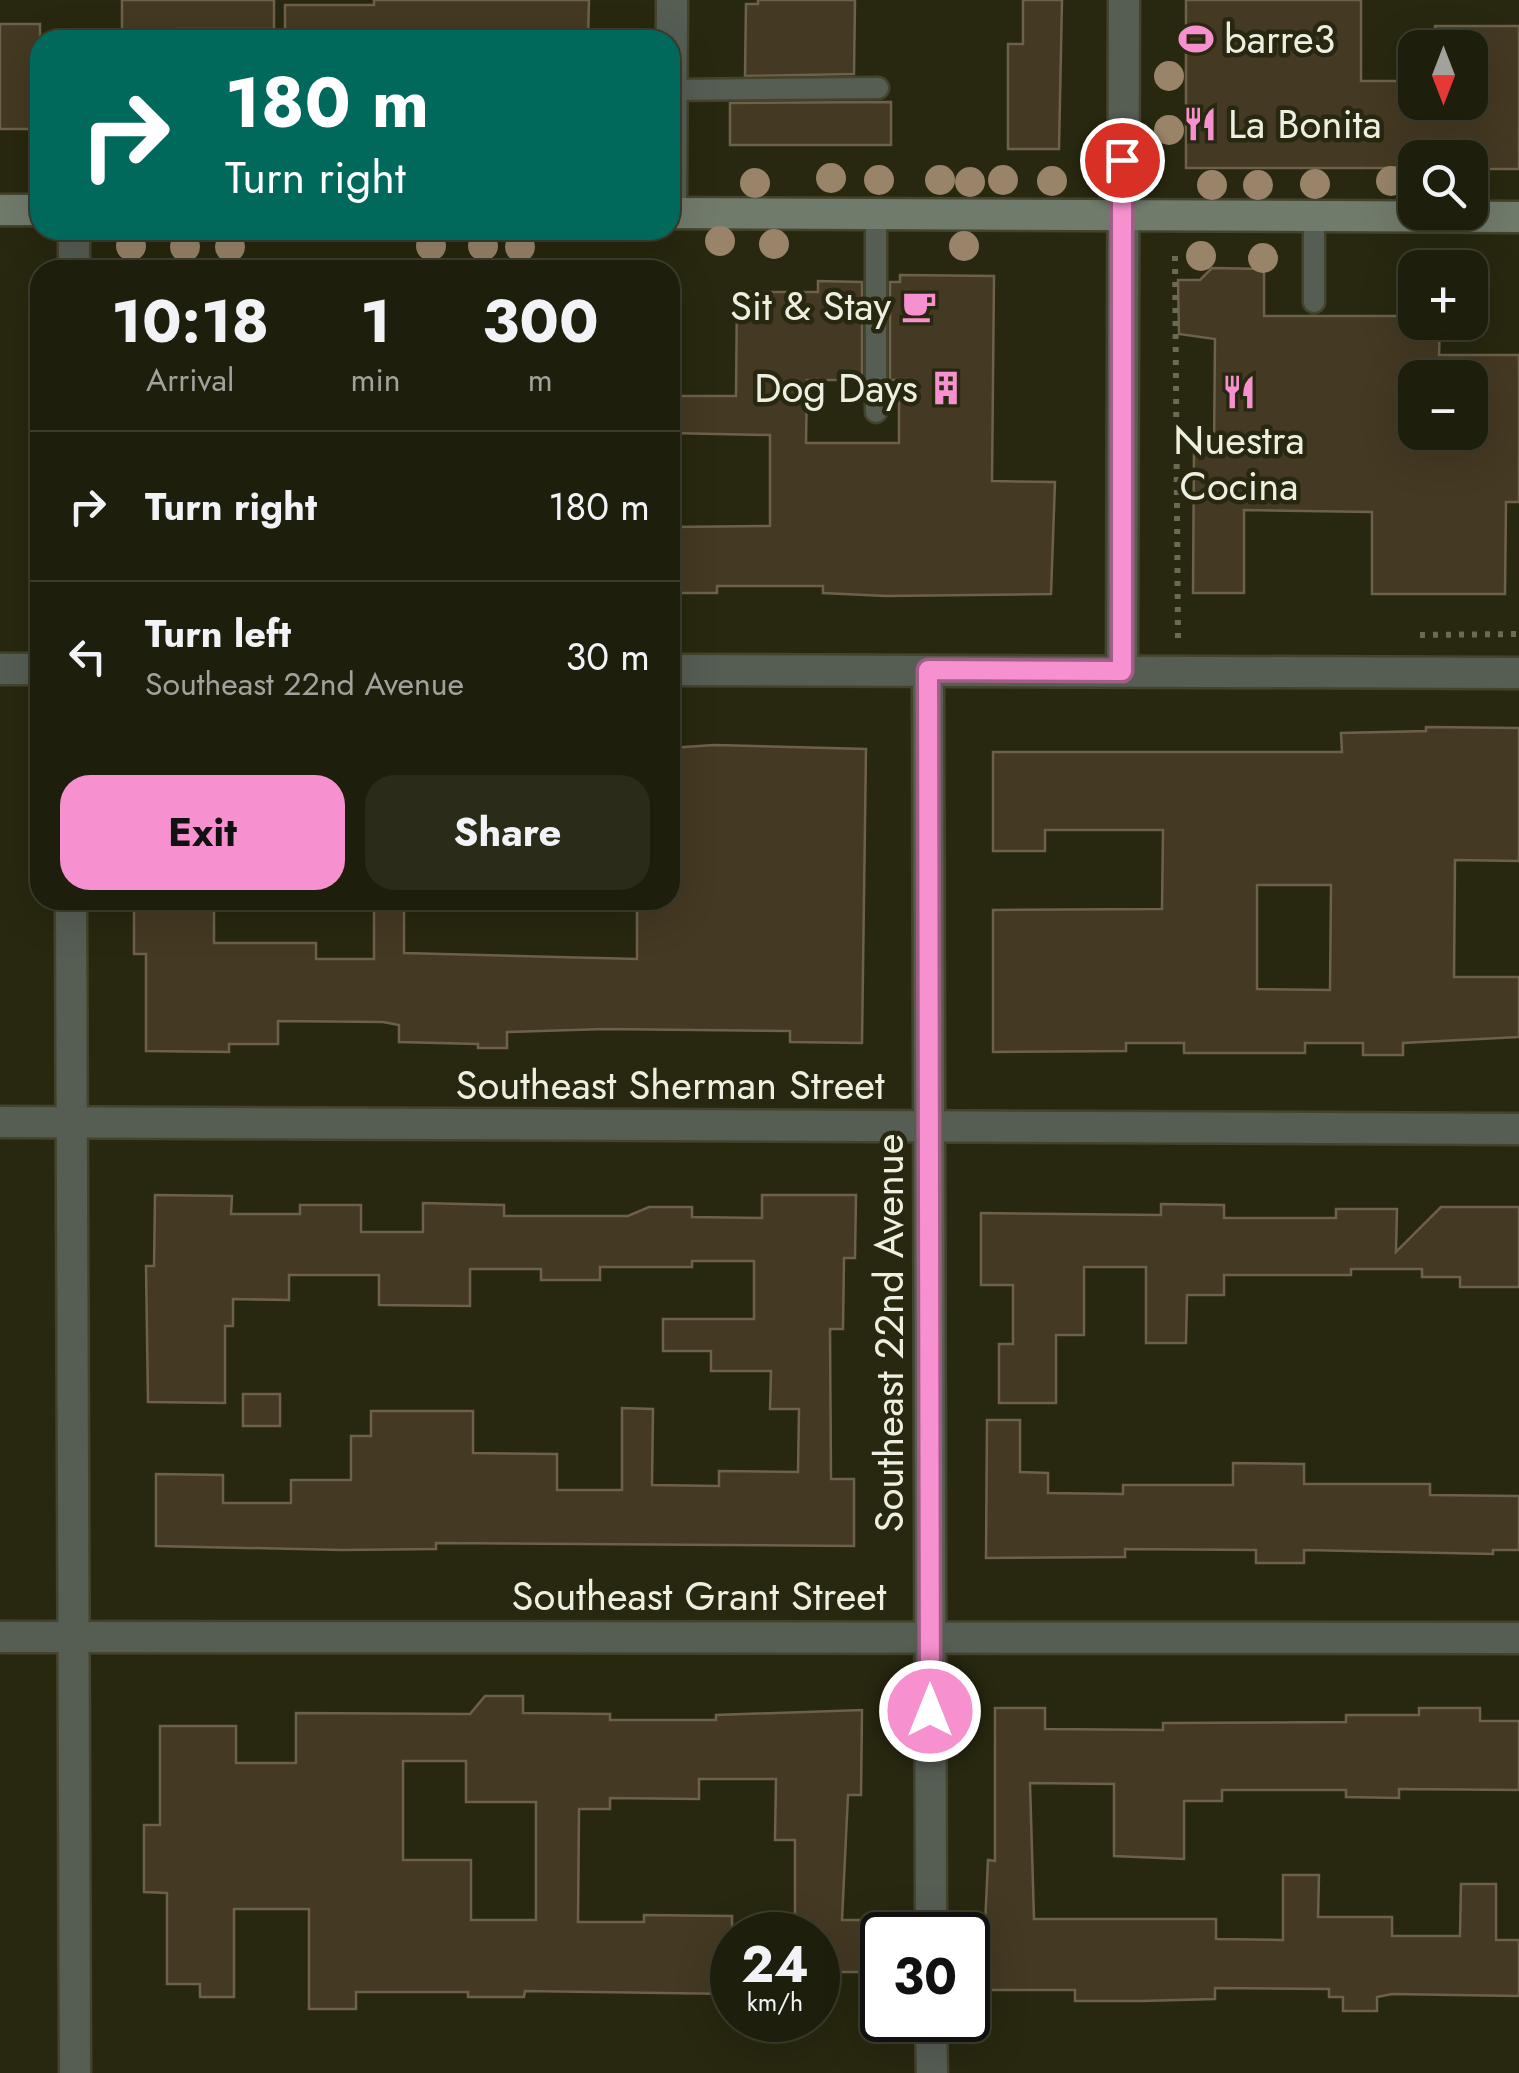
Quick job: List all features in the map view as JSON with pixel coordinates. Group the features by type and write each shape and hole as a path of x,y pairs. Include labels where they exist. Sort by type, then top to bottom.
{"main road":[{"path":"0,210 30,210"},
{"path":"680,213 1519,217"}],"street":[{"path":"672,0 672,30"},
{"path":"1122,671 1124,0"},
{"path":"0,669 30,670"},
{"path":"680,670 1519,673"},
{"name":"Southeast 22nd Avenue","path":"928,670 931,1912"},
{"path":"71,910 75,2073"},
{"name":"Southeast Sherman Street","path":"0,1122 1519,1129"},
{"name":"Southeast Grant Street","path":"0,1637 1519,1638"},
{"path":"931,2042 932,2073"}],"lane":[{"path":"680,90 878,88"},
{"path":"876,214 876,412"},
{"path":"1314,217 1314,302"}],"path":[{"path":"1175,256 1176,638 1196,638"},
{"path":"1405,635 1519,634"}],"building":[{"path":"122,0 274,0 274,29 122,30"},
{"path":"374,0 589,0 588,30 285,30 285,5 374,5"},
{"path":"758,0 855,0 854,74 745,76 746,4 758,4"},
{"path":"1023,0 1062,0 1059,149 1008,149 1008,44 1023,44"},
{"path":"1186,0 1361,0 1361,81 1398,81 1398,120 1488,120 1488,30 1435,30 1435,26 1519,26 1519,169 1488,169 1488,140 1398,140 1398,168 1186,168"},
{"path":"0,24 40,24 40,30 30,30 30,129 0,129"},
{"path":"891,102 891,145 730,145 730,103"},
{"path":"1212,268 1264,269 1264,316 1398,316 1398,340 1439,340 1439,355 1519,355 1519,502 1506,502 1505,594 1372,594 1372,512 1244,510 1244,593 1193,593 1194,450 1214,450 1215,339 1179,334 1178,280 1200,280"},
{"path":"900,275 994,276 992,481 1055,482 1051,594 886,596 823,593 823,586 717,586 717,593 680,593 680,527 770,526 770,435 680,433 680,396 736,396 737,292 818,292 818,281 862,282 862,380 807,380 806,443 899,443 899,380 890,380 890,282 900,282"},
{"path":"1426,727 1519,728 1519,861 1455,860 1454,977 1519,977 1519,1037 1403,1043 1403,1055 1363,1055 1363,1043 1305,1043 1305,1053 1184,1053 1184,1043 1126,1043 1126,1051 993,1052 993,910 1162,909 1163,830 1045,830 1045,851 993,851 993,752 1342,752 1341,733 1426,731","holes":["1257,885 1331,885 1330,990 1257,989"]},
{"path":"680,747 866,749 862,1043 790,1042 790,1031 605,1029 507,1032 507,1048 478,1048 478,1044 399,1042 399,1025 383,1022 278,1021 278,1044 229,1044 229,1052 146,1051 146,954 134,954 134,910 214,910 214,943 316,943 316,959 374,959 374,910 404,910 404,953 637,959 637,910 680,910"},
{"path":"155,1195 232,1196 231,1214 300,1214 300,1205 361,1205 361,1232 423,1232 423,1203 504,1205 504,1216 628,1216 649,1207 692,1207 692,1217 762,1218 762,1195 856,1195 855,1258 844,1258 843,1329 830,1329 831,1479 854,1479 854,1546 436,1543 436,1549 342,1550 156,1546 156,1474 223,1475 223,1503 291,1503 291,1480 351,1480 351,1436 371,1436 371,1411 473,1411 473,1453 557,1454 557,1490 622,1490 622,1408 653,1409 652,1485 719,1486 719,1471 798,1472 799,1409 770,1409 771,1371 711,1371 711,1351 663,1351 663,1319 754,1319 754,1261 692,1261 692,1267 600,1267 600,1280 541,1280 541,1269 470,1269 470,1306 379,1305 379,1275 289,1275 289,1300 233,1299 233,1326 225,1326 225,1403 148,1402 146,1266 154,1266"},
{"path":"1161,1204 1224,1205 1224,1218 1336,1218 1336,1209 1397,1209 1396,1252 1441,1207 1519,1207 1519,1287 1460,1287 1460,1277 1422,1277 1422,1269 1351,1269 1351,1275 1224,1275 1224,1295 1187,1295 1186,1343 1146,1343 1146,1267 1084,1267 1084,1335 1056,1335 1056,1403 999,1403 999,1344 1013,1344 1013,1285 981,1285 981,1213 1161,1215"},
{"path":"243,1394 280,1394 280,1426 243,1426"},
{"path":"987,1420 1020,1420 1020,1472 1048,1473 1048,1493 1123,1494 1123,1485 1233,1485 1233,1463 1304,1464 1304,1484 1430,1484 1430,1495 1519,1496 1519,1550 1493,1550 1493,1554 1304,1550 1304,1563 1256,1563 1256,1550 1125,1549 1125,1557 986,1558"},
{"path":"485,1696 523,1696 523,1713 610,1714 610,1720 716,1720 716,1715 862,1710 861,1795 848,1795 842,1920 860,1920 860,1972 840,1972 840,1912 795,1912 795,1840 775,1840 776,1779 699,1779 699,1799 610,1798 610,1809 579,1809 578,1922 644,1922 644,1915 710,1916 710,1994 525,1991 524,1997 468,1997 468,1992 356,1992 356,2009 309,2009 309,1909 234,1909 234,1997 200,1997 200,1984 167,1984 167,1893 144,1892 144,1825 160,1825 160,1726 236,1726 236,1763 296,1763 296,1713 470,1714","holes":["403,1761 466,1761 466,1802 536,1802 536,1920 471,1920 471,1860 403,1860"]},
{"path":"995,1708 1045,1708 1045,1729 1163,1730 1163,1723 1346,1722 1346,1715 1419,1715 1419,1708 1480,1708 1480,1721 1519,1721 1519,1790 1399,1789 1399,1798 1346,1797 1346,1790 1222,1790 1222,1801 1184,1801 1184,1859 1114,1856 1114,1784 1030,1783 1034,1919 1216,1919 1216,1939 1283,1940 1283,1875 1319,1875 1318,1917 1392,1917 1392,1936 1460,1936 1461,1884 1496,1884 1496,1940 1519,1940 1519,1996 1392,1994 1377,1997 1377,2011 1343,2011 1343,1997 1329,1997 1329,1989 1215,1988 1215,1999 1142,2001 1075,2001 1075,1990 990,1990 990,1912 986,1912 988,1860 995,1861"}],"place":[{"name":"barre3","path":"1196,39"},
{"name":"La Bonita","path":"1200,124"},
{"name":"Sit & Stay","path":"919,306"},
{"name":"Dog Days","path":"946,388"},
{"name":"Nuestra Cocina","path":"1239,392"}],"route":[{"path":"930,1711 928,670 1122,671 1122,160"}]}
